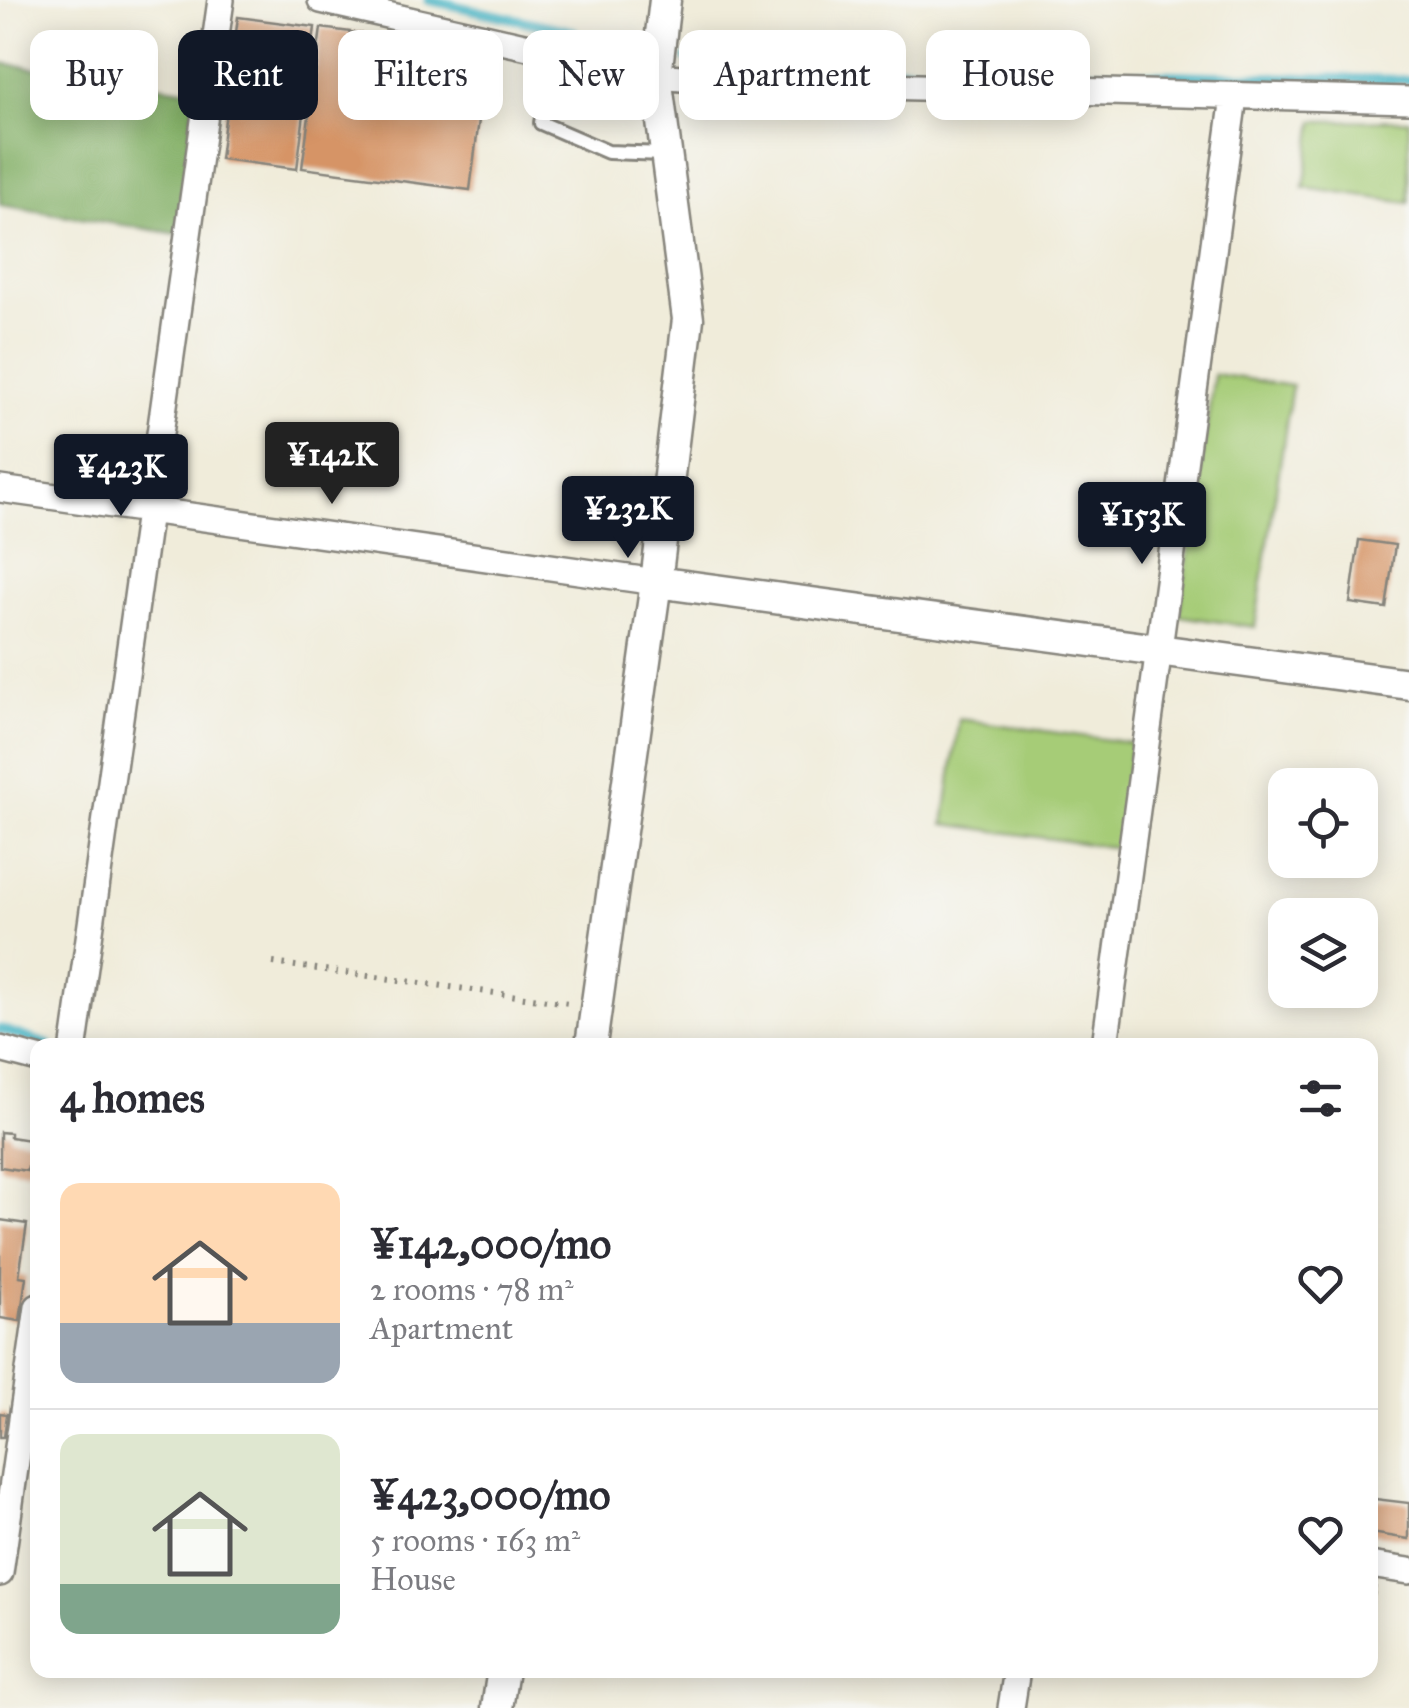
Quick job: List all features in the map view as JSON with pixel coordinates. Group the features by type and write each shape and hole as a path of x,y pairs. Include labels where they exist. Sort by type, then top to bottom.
{"street":[{"path":"75,1038 221,0"},
{"path":"321,0 523,45"},
{"path":"659,51 665,0"},
{"path":"659,76 733,82 1409,100"},
{"path":"1106,1038 1234,96"},
{"path":"591,1038 656,582 688,319 659,99"},
{"path":"0,489 1409,684"},
{"path":"0,1049 30,1057"},
{"path":"0,1574 30,1363"},
{"path":"1378,1566 1409,1571"},
{"path":"498,1708 502,1678"},
{"path":"1011,1708 1016,1678"}],"lane":[{"path":"542,120 608,152 666,154"}],"path":[{"path":"273,962 596,1006"}],"green space":[{"path":"0,63 30,67 30,120 158,120 158,85 178,88 178,120 193,120 178,234 0,205"},
{"path":"1409,120 1409,203 1304,188 1314,121"},
{"path":"1214,374 1292,386 1255,627 1179,616"},
{"path":"959,719 1132,743 1117,848 944,824"}],"building":[{"path":"238,17 315,27 315,30 236,30"},
{"path":"321,28 338,30 338,120 479,120 470,190 302,168 309,120 318,120"},
{"path":"225,120 303,120 297,169 220,159"},
{"path":"1359,540 1395,545 1386,608 1350,603"},
{"path":"0,1132 30,1140 27,1171 0,1167"},
{"path":"0,1220 27,1224 19,1276 26,1277 20,1321 0,1318"},
{"path":"0,1413 7,1414 4,1437 0,1437"},
{"path":"1378,1499 1409,1503 1409,1539 1378,1534"}],"waterway":[{"path":"429,0 565,30"},
{"path":"906,70 1409,80"},
{"path":"0,1029 30,1039"}]}
